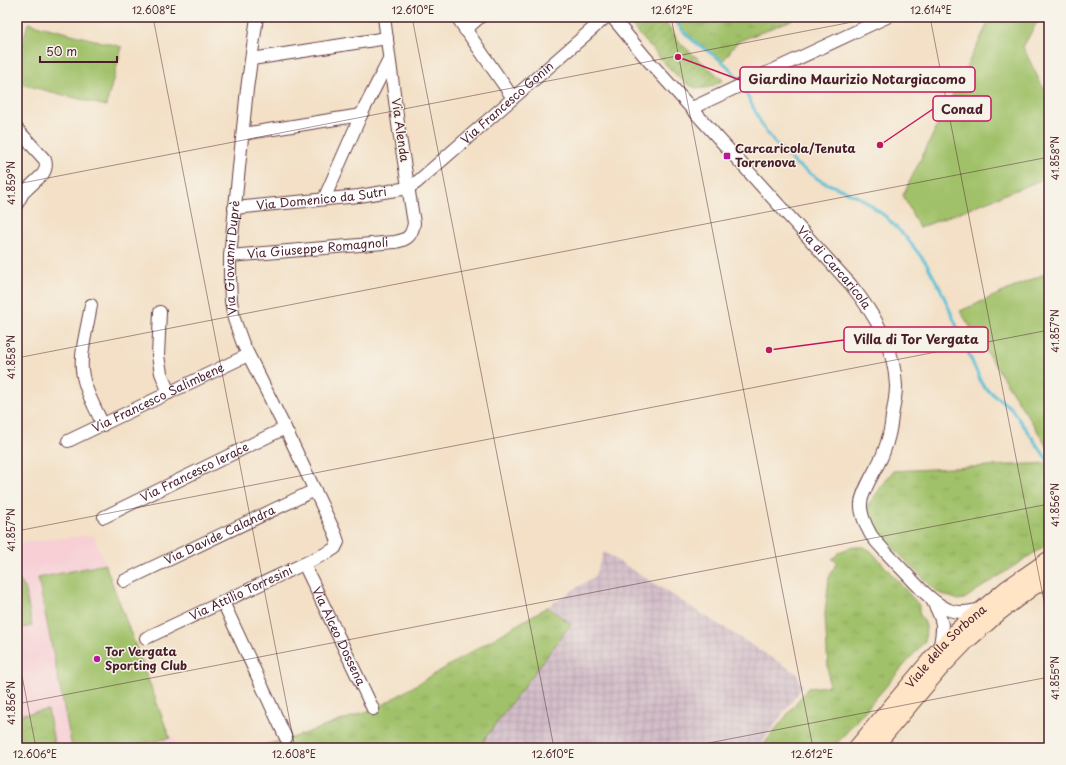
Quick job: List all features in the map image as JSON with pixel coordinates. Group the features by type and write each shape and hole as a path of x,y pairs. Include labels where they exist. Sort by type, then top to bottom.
{"street":[{"name":"Via Giovanni Duprè","path":"257,17 247,89 230,256 230,286 233,314 239,334 248,355 285,428 337,538 338,542 335,548"},
{"name":"Via Alenda","path":"384,17 389,60 414,223 411,234 405,239"},
{"path":"457,17 513,98"},
{"path":"465,30 480,17"},
{"name":"Via Francesco Gonin","path":"408,188 416,183 606,17"},
{"name":"Via di Carcaricola","path":"612,17 646,58 850,285 871,312 882,331 888,348 893,365 896,386 888,439 879,464 864,492 861,503 862,512 867,527 873,537 932,600 947,609 957,612 970,612 983,609"},
{"path":"692,108 887,17"},
{"path":"252,59 387,38"},
{"path":"324,199 361,115 389,60"},
{"path":"243,134 361,115"},
{"path":"17,129 46,163 46,170 23,193 17,204"},
{"name":"Via Domenico da Sutri","path":"234,208 359,196 408,188"},
{"name":"Via Giuseppe Romagnoli","path":"230,256 395,242 405,239"},
{"path":"91,305 82,356 82,369 85,384 103,425"},
{"path":"160,312 158,356 161,373 168,393"},
{"name":"Via Francesco Salimbene","path":"68,441 248,355"},
{"name":"Via Francesco Ierace","path":"104,517 285,428"},
{"name":"Via Davide Calandra","path":"124,581 315,490"},
{"name":"Via Attilio Torresini","path":"146,638 335,548"},
{"name":"Viale della Sorbona","path":"857,748 939,650 983,609 1016,582 1049,560"},
{"name":"Via Alceo Dossena","path":"304,564 372,709"},
{"name":"Viale della Sorbona","path":"873,748 939,669 962,645 999,612 1049,576"},
{"name":"Via di Carcaricola","path":"932,600 943,626 939,650"},
{"path":"222,602 286,738"}],"shaded area":[{"path":"93,535 105,564 38,578 72,748 17,748 17,543"},
{"path":"604,552 796,673 803,686 758,748 494,748 483,741 571,625 547,607 595,576"},
{"path":"174,737 178,748 121,748"}],"green space":[{"path":"624,17 662,17 681,44 723,80 706,88 694,87 684,82 668,67"},
{"path":"674,17 799,17 737,42 723,61 689,37"},
{"path":"991,17 1040,17 1023,47 1049,100 1049,177 919,228 903,195"},
{"path":"28,23 122,47 106,106 17,83 17,65"},
{"path":"1049,272 1049,449 960,311"},
{"path":"1049,463 1049,543 964,599 958,600 937,592 873,528 867,506 893,471"},
{"path":"853,547 864,547 871,551 919,605 919,612 926,626 925,641 833,748 761,748 808,688 829,686 825,614 829,577 837,562 832,559 841,551"},
{"name":"Tor Vergata Sporting Club","path":"105,564 170,738 121,748 72,748 38,578"},
{"path":"17,577 25,588 32,626 17,629"},
{"path":"547,607 571,624 483,741 494,748 254,748 292,738 379,707"},
{"path":"48,710 55,748 17,748 17,715"}],"waterway":[{"path":"674,17 688,36 715,56 733,72 740,82"},
{"path":"743,87 763,127 774,142 796,164 821,181 862,199 885,216 905,236 926,263 941,290 981,382 985,388 1011,408 1049,462"},
{"path":"1045,748 1049,740"}],"place":[{"name":"Giardino Maurizio Notargiacomo","path":"678,57"},
{"name":"Conad","path":"880,145"},
{"name":"Carcaricola/Tenuta Torrenova","path":"727,156"},
{"name":"Villa di Tor Vergata","path":"769,350"},
{"name":"Tor Vergata Sporting Club","path":"97,659"}]}
